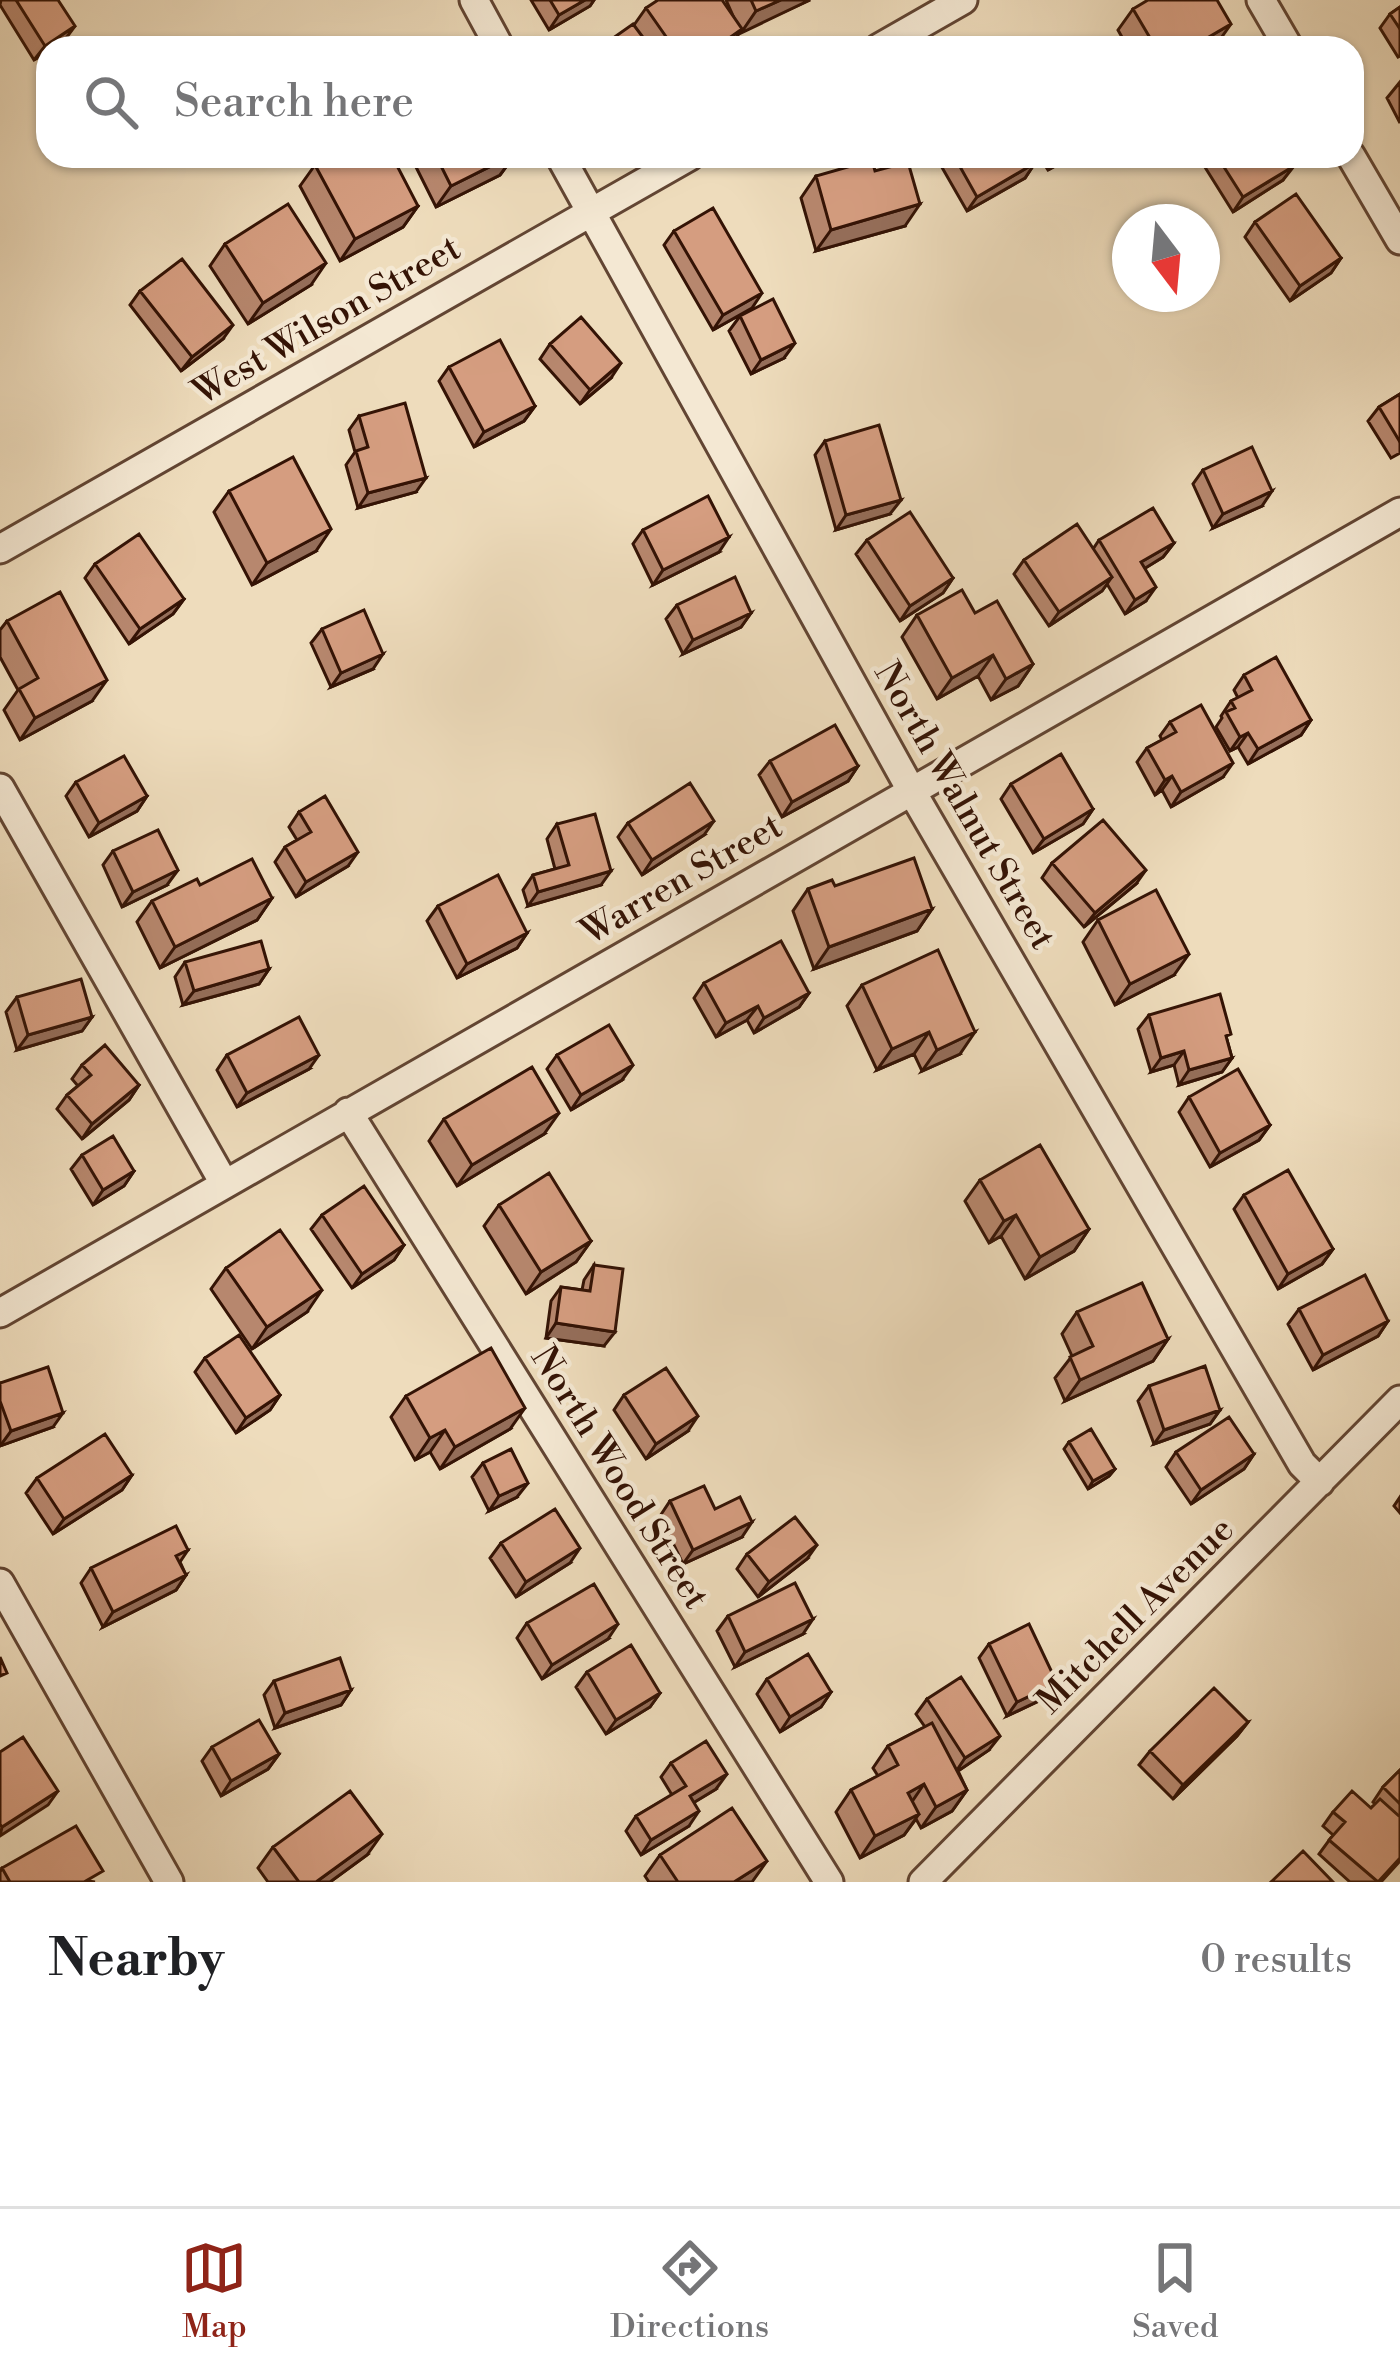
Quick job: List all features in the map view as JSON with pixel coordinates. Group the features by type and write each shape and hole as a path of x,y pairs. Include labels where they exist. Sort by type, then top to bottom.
{"street":[{"path":"474,0 494,36"},
{"path":"900,36 963,0"},
{"path":"1261,0 1281,36"},
{"name":"North Walnut Street","path":"567,168 911,790 1302,1464 1320,1482"},
{"name":"West Wilson Street","path":"0,549 669,168"},
{"path":"1359,168 1400,239"},
{"name":"Warren Street","path":"0,1312 1400,512"},
{"path":"0,788 224,1183"},
{"name":"North Wood Street","path":"348,1112 829,1882"},
{"name":"Mitchell Avenue","path":"936,1878 1400,1400"},
{"path":"0,1583 169,1882"}],"building":[{"path":"16,0 58,0 75,26 60,36 39,36"},
{"path":"550,0 585,0 559,15"},
{"path":"658,0 722,0 742,29 732,36 666,36 646,8"},
{"path":"751,0 781,0 756,11"},
{"path":"1148,0 1217,0 1231,24 1210,36 1149,36 1133,9"},
{"path":"1400,7 1400,29 1390,14"},
{"path":"633,24 642,36 616,36"},
{"path":"317,168 398,168 418,206 355,239"},
{"path":"442,168 487,168 451,186"},
{"path":"844,168 910,168 920,204 831,230 816,176"},
{"path":"961,168 1026,168 977,197"},
{"path":"1225,168 1291,168 1243,197"},
{"path":"1296,194 1341,258 1300,286 1255,222"},
{"path":"288,204 326,263 263,303 225,244"},
{"path":"713,208 762,293 723,315 674,231"},
{"path":"182,259 233,325 192,357 140,291"},
{"path":"773,299 795,343 761,360 740,316"},
{"path":"581,317 621,363 590,390 550,344"},
{"path":"500,340 535,406 484,432 449,367"},
{"path":"1400,394 1400,442 1379,407"},
{"path":"405,403 426,478 368,493 356,451 368,447 359,416"},
{"path":"879,425 901,500 846,515 825,441"},
{"path":"1252,447 1272,491 1223,514 1203,470"},
{"path":"293,457 331,529 267,563 229,491"},
{"path":"708,496 729,537 663,570 643,530"},
{"path":"1153,508 1174,543 1141,562 1156,587 1135,600 1099,540"},
{"path":"910,512 953,578 910,606 867,540"},
{"path":"1077,524 1112,577 1059,612 1024,560"},
{"path":"139,534 184,599 140,629 95,564"},
{"path":"735,577 751,613 693,640 677,605"},
{"path":"962,590 975,613 997,601 1033,664 1006,679 993,655 952,678 917,615"},
{"path":"60,592 107,680 35,718 19,689 38,678 7,621"},
{"path":"364,610 383,654 341,673 322,629"},
{"path":"1276,657 1311,720 1258,749 1248,733 1240,737 1226,712 1235,708 1231,701 1252,690 1244,675"},
{"path":"1201,705 1233,763 1181,792 1172,776 1165,780 1147,748 1176,732 1170,722"},
{"path":"835,725 858,766 792,802 770,761"},
{"path":"1061,754 1093,809 1044,839 1011,784"},
{"path":"124,756 147,796 99,823 76,782"},
{"path":"690,783 714,821 652,860 628,823"},
{"path":"325,796 358,852 306,882 285,847 311,832 299,812"},
{"path":"595,814 611,871 538,892 533,875 569,865 557,824"},
{"path":"1103,820 1146,870 1095,913 1052,863"},
{"path":"158,830 178,870 133,892 113,851"},
{"path":"914,858 932,909 829,947 808,889 832,880 835,886"},
{"path":"252,859 272,898 175,947 152,901 197,879 200,885"},
{"path":"498,875 527,933 467,964 438,906"},
{"path":"1156,890 1189,954 1130,984 1098,920"},
{"path":"261,941 269,969 194,991 185,962"},
{"path":"781,941 809,993 764,1018 758,1006 726,1023 704,983"},
{"path":"938,950 975,1032 937,1050 929,1032 892,1049 862,985"},
{"path":"81,979 92,1017 28,1035 17,997"},
{"path":"1220,994 1232,1058 1189,1070 1184,1051 1161,1058 1149,1015"},
{"path":"299,1017 319,1055 247,1093 227,1055"},
{"path":"609,1025 633,1065 581,1095 557,1055"},
{"path":"105,1045 139,1085 92,1124 67,1095 91,1075 82,1065"},
{"path":"532,1067 559,1113 472,1165 444,1119"},
{"path":"1238,1069 1270,1125 1220,1153 1189,1097"},
{"path":"113,1136 134,1171 103,1190 82,1155"},
{"path":"1040,1145 1089,1229 1040,1257 1016,1215 1004,1221 980,1180"},
{"path":"1288,1170 1333,1249 1288,1274 1244,1195"},
{"path":"549,1173 591,1241 541,1272 499,1205"},
{"path":"364,1186 404,1245 362,1274 322,1215"},
{"path":"280,1230 322,1290 267,1327 226,1268"},
{"path":"594,1265 623,1269 615,1332 556,1323 561,1287 590,1291"},
{"path":"1365,1275 1388,1321 1323,1355 1299,1309"},
{"path":"1142,1283 1168,1339 1080,1380 1070,1357 1093,1346 1077,1312"},
{"path":"239,1335 280,1395 246,1418 205,1358"},
{"path":"491,1348 525,1408 455,1447 445,1430 430,1438 406,1396"},
{"path":"1205,1366 1220,1410 1164,1430 1149,1386"},
{"path":"48,1367 63,1413 11,1431 0,1401 0,1383"},
{"path":"666,1368 698,1416 656,1444 624,1395"},
{"path":"1229,1417 1254,1454 1201,1490 1176,1452"},
{"path":"1091,1429 1115,1469 1093,1481 1069,1442"},
{"path":"105,1434 132,1475 64,1519 37,1478"},
{"path":"511,1449 528,1483 499,1496 483,1463"},
{"path":"704,1486 715,1509 740,1497 752,1522 693,1550 670,1501"},
{"path":"555,1509 580,1548 526,1582 501,1543"},
{"path":"795,1517 817,1545 769,1582 747,1554"},
{"path":"176,1526 188,1550 176,1556 186,1575 113,1612 91,1568"},
{"path":"795,1583 813,1619 745,1652 728,1616"},
{"path":"594,1584 618,1624 552,1665 527,1623"},
{"path":"1029,1624 1057,1683 1017,1702 989,1644"},
{"path":"631,1645 660,1693 616,1720 587,1672"},
{"path":"808,1654 831,1692 790,1717 767,1679"},
{"path":"340,1658 351,1690 285,1713 274,1681"},
{"path":"961,1677 1000,1736 965,1758 927,1699"},
{"path":"1214,1688 1248,1722 1183,1785 1150,1751"},
{"path":"259,1720 279,1754 231,1781 212,1747"},
{"path":"932,1723 967,1790 936,1807 924,1784 908,1793 919,1814 875,1836 851,1790 898,1765 888,1746"},
{"path":"23,1737 58,1791 2,1827 0,1752"},
{"path":"706,1741 727,1774 690,1796 699,1811 651,1840 636,1816 686,1786 671,1763"},
{"path":"1400,1770 1400,1804 1383,1787"},
{"path":"350,1791 382,1834 316,1882 299,1882 273,1847"},
{"path":"1352,1791 1371,1808 1380,1799 1400,1817 1400,1858 1378,1882 1329,1840 1345,1822 1333,1812"},
{"path":"732,1808 767,1861 734,1882 678,1882 660,1855"},
{"path":"76,1826 103,1871 84,1882 10,1882 2,1868"},
{"path":"1303,1851 1333,1882 1271,1882"}]}
